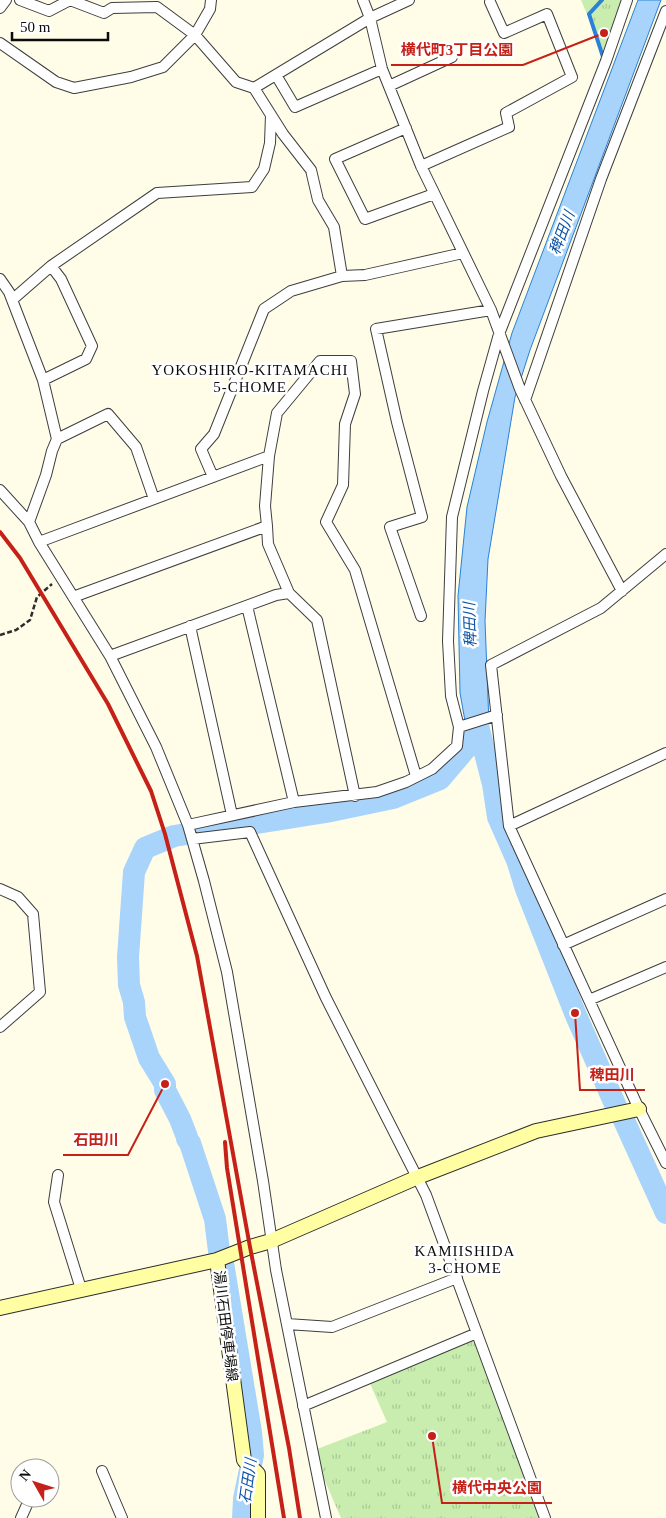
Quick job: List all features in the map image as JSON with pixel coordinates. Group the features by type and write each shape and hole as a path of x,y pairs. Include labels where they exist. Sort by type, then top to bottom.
{"main road":[{"path":"218,1260 271,1241 418,1177 536,1131 639,1109"},
{"name":"湯川石田停車場線","path":"0,1308 218,1260 244,1460 258,1474 258,1518"}],"street":[{"path":"0,8 6,0"},
{"path":"20,0 49,11 70,0 104,13 112,8 158,7 195,35 236,82 254,88 283,134 311,170 318,200 334,227 342,276"},
{"path":"0,44 56,82 74,88 131,77 164,67 195,35 210,9 212,0"},
{"path":"363,0 370,18 382,69 421,166 491,310 520,389 560,476 622,591"},
{"path":"254,88 370,18 409,0"},
{"path":"188,825 294,802 377,792 406,782 432,768 457,746 459,727 451,696 448,642 452,517 483,391 627,0"},
{"path":"421,166 509,127 506,113 572,77 547,14 504,33 490,2"},
{"path":"525,400 601,179 666,11"},
{"path":"389,86 452,57"},
{"path":"276,74 295,107 382,69"},
{"path":"12,300 51,266 157,193 252,187 264,169 270,143 271,114"},
{"path":"406,128 335,159 365,219 434,194"},
{"path":"213,477 201,449 214,434 264,309 291,291 342,276 365,275 463,253"},
{"path":"43,380 86,359 92,346 61,279 51,266"},
{"path":"0,279 9,292 43,380 57,439 29,522"},
{"path":"422,616 390,527 422,517 376,329 491,310"},
{"path":"355,796 317,620 289,593 268,544 266,526 265,506 277,413 320,361 351,360 355,394 345,424 343,485 326,522 355,570 416,776"},
{"path":"57,439 108,414 136,447 154,499"},
{"path":"39,542 270,456"},
{"path":"0,490 29,522 39,542 110,656 156,748 188,825 226,972 263,1182 271,1241 326,1518"},
{"path":"73,597 266,526"},
{"path":"666,554 601,608 490,665 509,826 639,1109 661,1138 666,1163"},
{"path":"110,656 276,595 289,593"},
{"path":"247,606 294,802"},
{"path":"190,626 232,815"},
{"path":"459,727 496,715"},
{"path":"509,826 666,753"},
{"path":"192,839 250,832 326,998 426,1195 545,1518"},
{"path":"0,889 18,897 33,914 40,992 0,1027"},
{"path":"564,945 666,899"},
{"path":"589,1000 666,966"},
{"path":"58,1175 54,1202 82,1290"},
{"path":"287,1324 332,1327 457,1278"},
{"path":"304,1406 477,1333"},
{"path":"102,1471 122,1518"}],"path":[{"path":"0,635 16,630 30,620 38,597 61,577"}],"green space":[{"path":"581,0 624,0 605,57"},
{"path":"477,1333 545,1518 341,1518 312,1451 387,1422 368,1379"}],"water":[{"path":"638,0 661,0 530,350 515,397 488,559 485,621 489,724 485,731 474,736 467,732 460,693 458,596 467,507 487,422 512,333"}],"waterway":[{"path":"602,0 589,14 604,60"},
{"name":"稗田川","path":"475,703 477,722 493,784 498,817 517,860 526,889 575,1013 666,1213"},
{"name":"石田川","path":"243,1518 244,1499 253,1455 251,1432 223,1263 220,1259 215,1219 190,1143 165,1090 165,1084 149,1058 135,1017 134,1002 129,985 128,957 134,872 145,848 174,836 326,812 393,798 440,779 468,746 477,722"}],"railway":[{"path":"0,532 20,558 108,704 151,791 165,834 197,956 289,1448 300,1518"},
{"path":"225,1142 227,1168 284,1518"}],"place":[{"name":"横代町3丁目公園","path":"604,33"},
{"name":"稗田川","path":"575,1013"},
{"name":"石田川","path":"165,1084"},
{"name":"横代中央公園","path":"432,1436"}],"district":[{"name":"YOKOSHIRO-KITAMACHI 5-CHOME","path":"250,378"},
{"name":"KAMIISHIDA 3-CHOME","path":"465,1260"}]}
